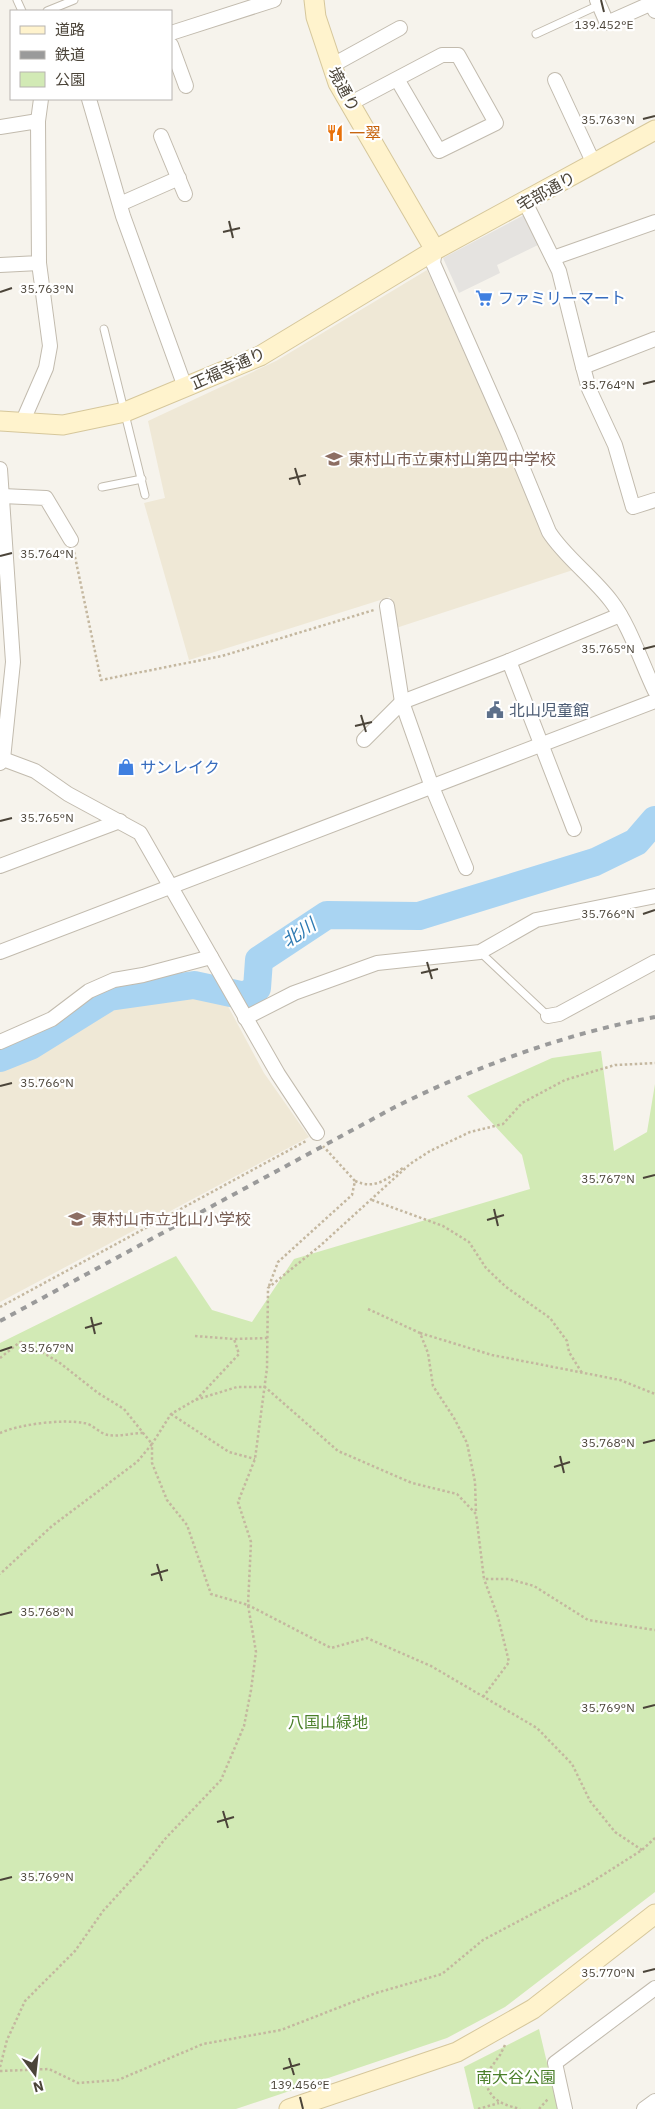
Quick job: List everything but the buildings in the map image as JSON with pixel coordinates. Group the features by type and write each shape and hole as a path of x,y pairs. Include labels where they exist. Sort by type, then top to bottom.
{"street":[{"path":"172,32 274,0"},
{"name":"境通り","path":"314,0 316,18 338,82 435,250"},
{"path":"598,3 607,24 652,2 655,11"},
{"path":"331,66 400,28"},
{"path":"172,48 186,86"},
{"path":"351,103 442,55 458,55 496,123 439,151 397,79"},
{"path":"555,80 594,164"},
{"path":"22,423 46,368 50,346 39,263 38,121 41,100"},
{"path":"89,100 120,204 185,387"},
{"path":"0,127 38,121"},
{"name":"宅部通り","path":"435,250 594,164 654,134"},
{"path":"161,136 185,194"},
{"path":"120,204 179,178"},
{"path":"525,202 559,271 590,390 615,445 633,507 655,500"},
{"path":"553,258 655,222"},
{"path":"435,250 433,263 509,435 549,532 554,541 602,590 620,616 655,691"},
{"name":"正福寺通り","path":"0,421 63,425 124,412 260,356 435,250"},
{"path":"0,265 39,263"},
{"path":"583,367 655,339"},
{"path":"0,468 13,662 2,761 35,771 68,794 140,833 245,1018 315,1134"},
{"path":"2,496 46,498 71,540"},
{"path":"387,606 402,702 432,787 466,868"},
{"path":"364,740 402,702 509,662 620,616"},
{"path":"509,662 540,746 574,829"},
{"path":"0,952 172,888 655,701"},
{"path":"0,866 120,821"},
{"path":"245,1018 294,993 377,963 480,952 536,920 655,896"},
{"path":"548,1016 559,1014 655,962"},
{"path":"0,1042 52,1019 89,991 114,980 215,963"},
{"path":"289,2109 457,2052 533,2009 655,1914"},
{"path":"565,2109 554,2063 655,1988"},
{"path":"644,2109 655,2101"}],"lane":[{"path":"49,10 74,0"},
{"path":"536,34 598,3"},
{"path":"104,329 146,495"},
{"path":"102,488 142,479"},
{"path":"480,952 548,1016"}],"path":[{"path":"71,540 101,680 222,656 387,606"},
{"path":"0,1307 315,1134 355,1181 364,1185 379,1184 430,1151 470,1132 503,1124 522,1103 565,1080 616,1065 655,1063"},
{"path":"268,1288 321,1245 410,1164"},
{"path":"0,2067 7,2040 25,2001 75,1951 103,1911 144,1866 165,1839 221,1780 244,1726 256,1652 248,1605 251,1542 238,1502 255,1459 265,1387 268,1338 268,1288 278,1262 352,1195 355,1181"},
{"path":"372,1200 444,1226 469,1242 486,1268 506,1287 550,1318 567,1341 569,1352 582,1372"},
{"path":"368,1309 420,1333 492,1355 620,1380 655,1394"},
{"path":"420,1333 428,1353 433,1386 454,1418 467,1443 475,1482 476,1514 484,1579 498,1617 509,1662 483,1697"},
{"path":"195,1336 234,1339 268,1338"},
{"path":"195,1400 239,1354 234,1339"},
{"path":"0,1358 20,1342 32,1346 60,1363 98,1393 124,1409 152,1444 152,1463 167,1500 187,1525 210,1594 248,1605 331,1648 367,1638 431,1666 537,1728 572,1764 590,1801 615,1832 642,1850"},
{"path":"0,1574 52,1526 137,1462 152,1444 171,1414 195,1400 237,1387 265,1387 338,1451 412,1483 457,1494 476,1514"},
{"path":"171,1414 229,1452 255,1459"},
{"path":"0,1433 38,1424 62,1422 86,1423 108,1435 143,1433"},
{"path":"484,1579 510,1579 534,1586 588,1620 655,1630"},
{"path":"0,2071 49,2069 78,2083 118,2080 204,2044 281,2030 376,1993 442,1974 483,1940 588,1885 642,1850 655,1838"},
{"path":"506,2042 500,2055 484,2077 488,2091 499,2103 520,2109"},
{"path":"478,2109 499,2103"}],"shaded area":[{"path":"526,214 542,243 497,265 500,273 459,293 443,258"},
{"name":"東村山市立東村山第四中学校","path":"427,270 551,546 573,570 396,628 390,597 189,660 144,503 165,498 148,421 276,361"},
{"name":"東村山市立北山小学校","path":"193,991 223,997 264,1073 309,1137 0,1302 0,1068 33,1053 111,1003"}],"green space":[{"name":"八国山緑地","path":"601,1051 614,1151 647,1132 655,1084 655,1892 505,2007 447,2038 236,2109 0,2109 0,1343 176,1256 212,1310 252,1322 294,1259 530,1189 522,1155 467,1096 552,1058"},
{"name":"南大谷公園","path":"539,2029 558,2109 474,2109 464,2067"}],"waterway":[{"name":"北川","path":"0,1058 30,1046 109,997 194,985 245,996 257,988 259,960 327,915 419,916 595,862 636,842 655,820"}],"railway":[{"path":"0,1321 426,1092 489,1065 554,1042 587,1032 655,1017"}],"place":[{"name":"一翠","path":"335,133"},
{"name":"ファミリーマート","path":"484,298"},
{"name":"東村山市立東村山第四中学校","path":"334,459"},
{"name":"北山児童館","path":"495,710"},
{"name":"サンレイク","path":"126,767"},
{"name":"東村山市立北山小学校","path":"77,1219"}]}
